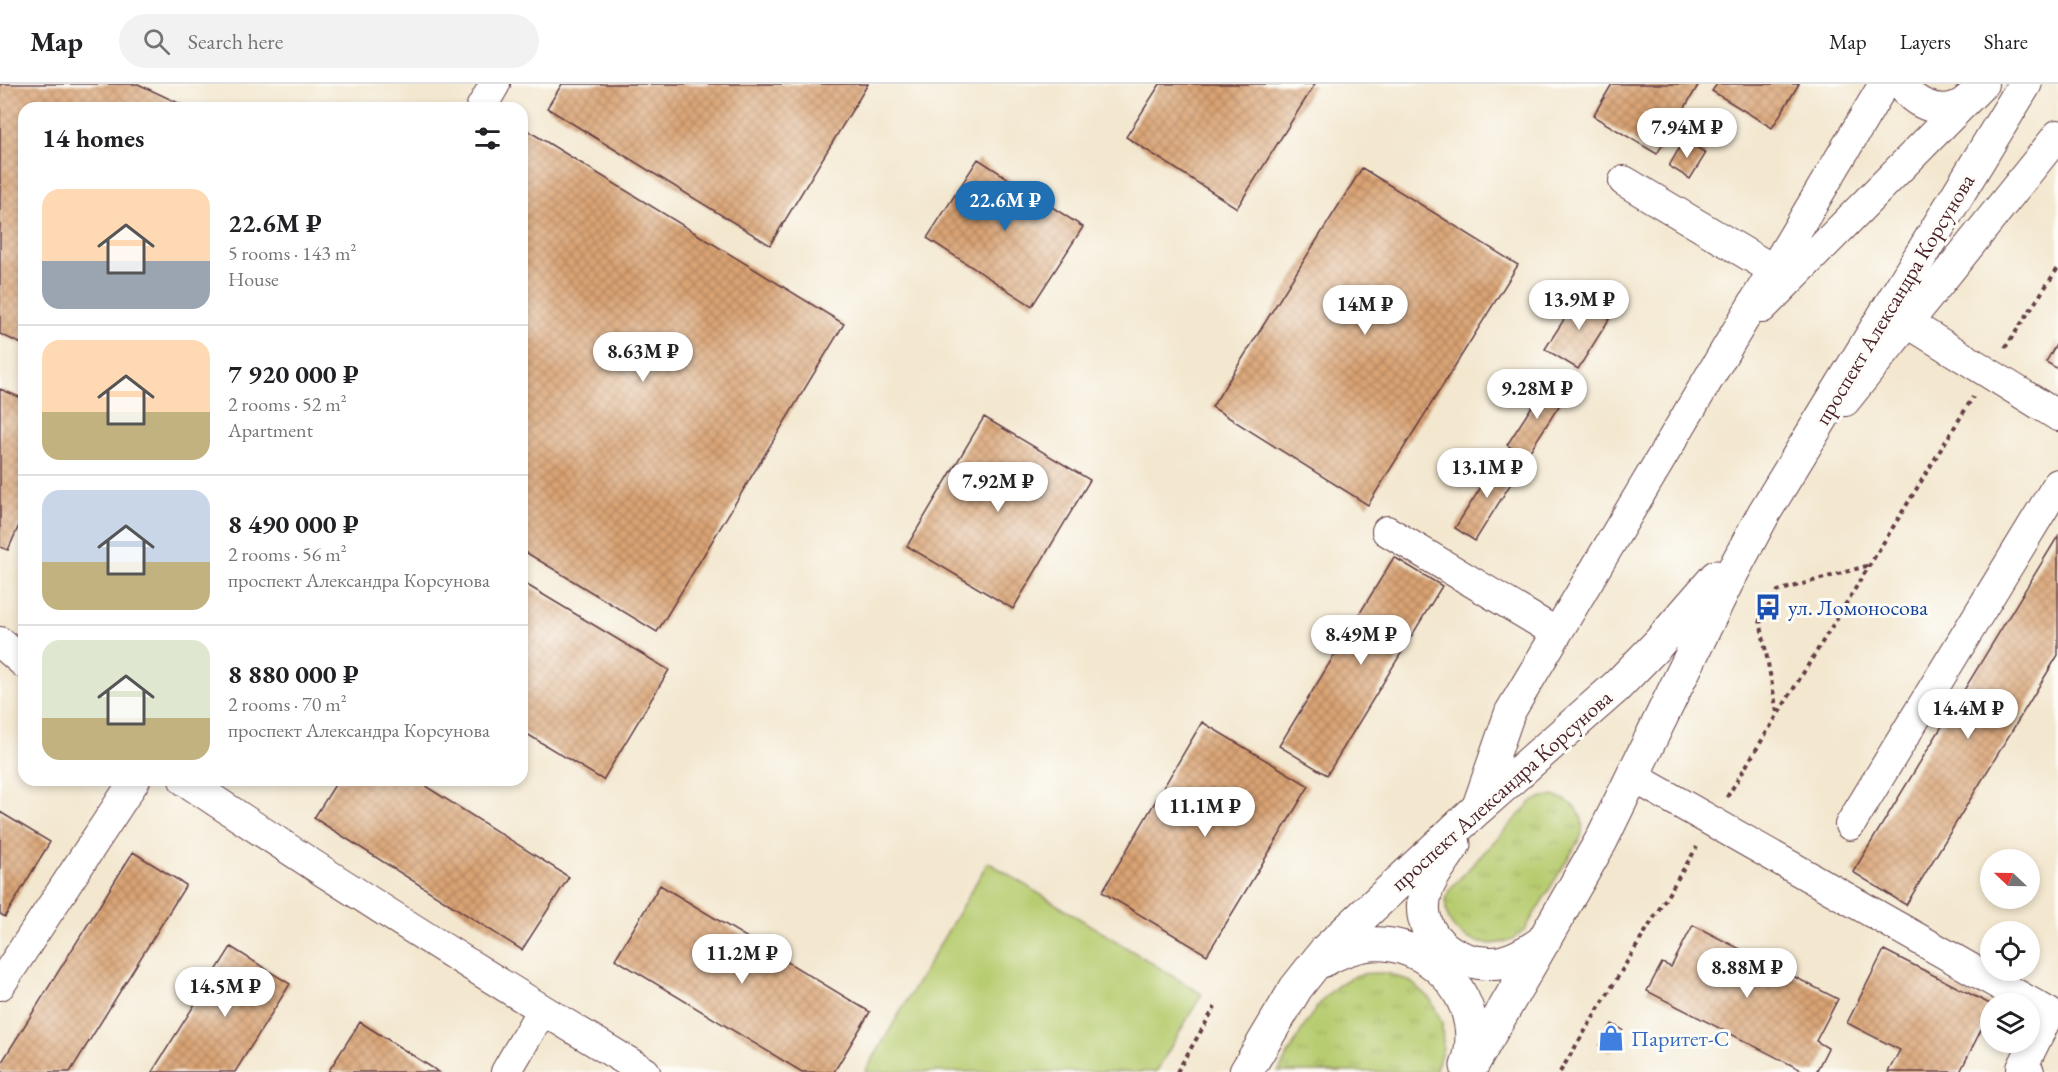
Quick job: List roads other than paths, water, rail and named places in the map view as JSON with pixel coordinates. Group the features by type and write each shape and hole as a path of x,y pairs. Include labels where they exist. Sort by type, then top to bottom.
{"main road":[{"name":"проспект Александра Корсунова","path":"1466,1072 1600,841 1726,584 1764,513 2025,84"},
{"name":"проспект Александра Корсунова","path":"1246,1072 1306,974 1326,950 1476,810 1616,687 1693,605 1764,513"},
{"path":"1476,810 1427,887 1424,905 1425,921 1431,934 1452,955 1467,961 1482,963 1522,956 1544,941"},
{"path":"1306,974 1319,963 1353,946 1391,945 1425,957 1453,982 1469,1016 1472,1052 1466,1072"}],"street":[{"path":"484,102 495,84"},
{"path":"1476,810 1510,712 1884,84"},
{"path":"1903,84 1915,98 1928,106 1941,109 1957,106 1976,91"},
{"path":"1729,342 1976,91"},
{"path":"1789,471 2058,135"},
{"path":"1624,181 1772,269"},
{"path":"1908,323 2058,416"},
{"path":"1850,825 2058,484"},
{"path":"1387,531 1557,633"},
{"path":"0,642 18,658"},
{"path":"1632,776 2049,1013 2022,1068 2029,1072"},
{"path":"0,985 131,786"},
{"path":"206,786 221,790 542,1010 645,1072"},
{"path":"506,1072 542,1010"}],"place":[{"name":"ул. Ломоносова","path":"1768,607"},
{"name":"Паритет-С","path":"1611,1038"}]}
